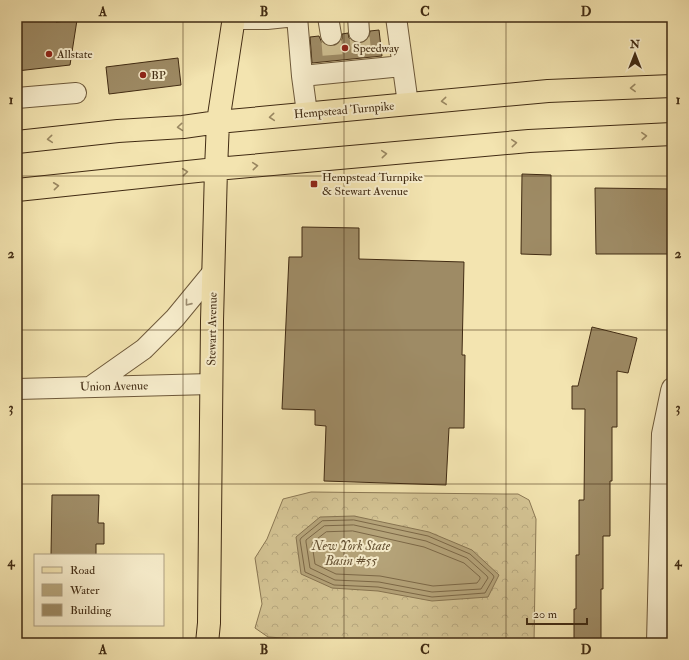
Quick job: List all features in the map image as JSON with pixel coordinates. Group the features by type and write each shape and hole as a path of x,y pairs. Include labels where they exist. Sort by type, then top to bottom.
{"main road":[{"name":"Stewart Avenue","path":"207,643 209,622 212,273 216,169 218,122 233,18"},
{"name":"Hempstead Turnpike","path":"17,142 307,113 548,92 672,86"},
{"path":"17,190 216,169 529,141 672,134"}],"street":[{"path":"233,18 268,19 286,17"},
{"path":"297,17 307,113"},
{"path":"396,17 408,104"},
{"path":"302,76 334,67 363,64 402,66"},
{"path":"17,98 76,93"},
{"path":"90,387 144,349 175,318 212,273"},
{"name":"Union Avenue","path":"17,389 211,384"},
{"path":"657,643 666,507 662,434 670,391 672,388"}],"green space":[{"path":"311,492 518,494 529,500 536,519 534,643 359,643 268,637 255,628 262,604 255,558 267,539 283,499"}],"water":[{"name":"New York State Basin #55","path":"354,516 429,532 472,550 499,575 488,597 432,601 378,591 332,588 301,574 296,537 320,517"}],"building":[{"path":"17,17 55,17 56,22 77,20 70,65 17,71"},
{"path":"379,30 382,56 312,63 310,37 319,36 322,43 327,46 332,46 339,44 342,39 342,34 348,33 349,38 354,42 360,43 365,42 369,37 370,31"},
{"path":"178,58 181,85 109,94 106,67"},
{"path":"522,174 551,175 551,255 521,254"},
{"path":"595,188 672,189 672,254 596,254"},
{"path":"302,227 359,228 359,259 464,262 462,355 465,355 464,428 449,428 446,485 324,481 326,426 315,425 315,410 282,409 289,257 302,257"},
{"path":"592,327 637,338 628,373 617,371 617,427 612,427 610,536 603,536 601,643 574,643 574,609 576,609 576,555 579,555 579,500 584,500 585,409 572,409 572,386 578,386"},
{"path":"52,495 99,495 98,523 104,523 104,544 96,544 96,554 51,554"}],"tunnel":[{"path":"359,32 362,58"},
{"path":"331,35 333,61"}],"place":[{"name":"Speedway","path":"345,48"},
{"name":"Allstate","path":"49,54"},
{"name":"BP","path":"143,75"},
{"name":"Hempstead Turnpike & Stewart Avenue","path":"314,184"}]}
